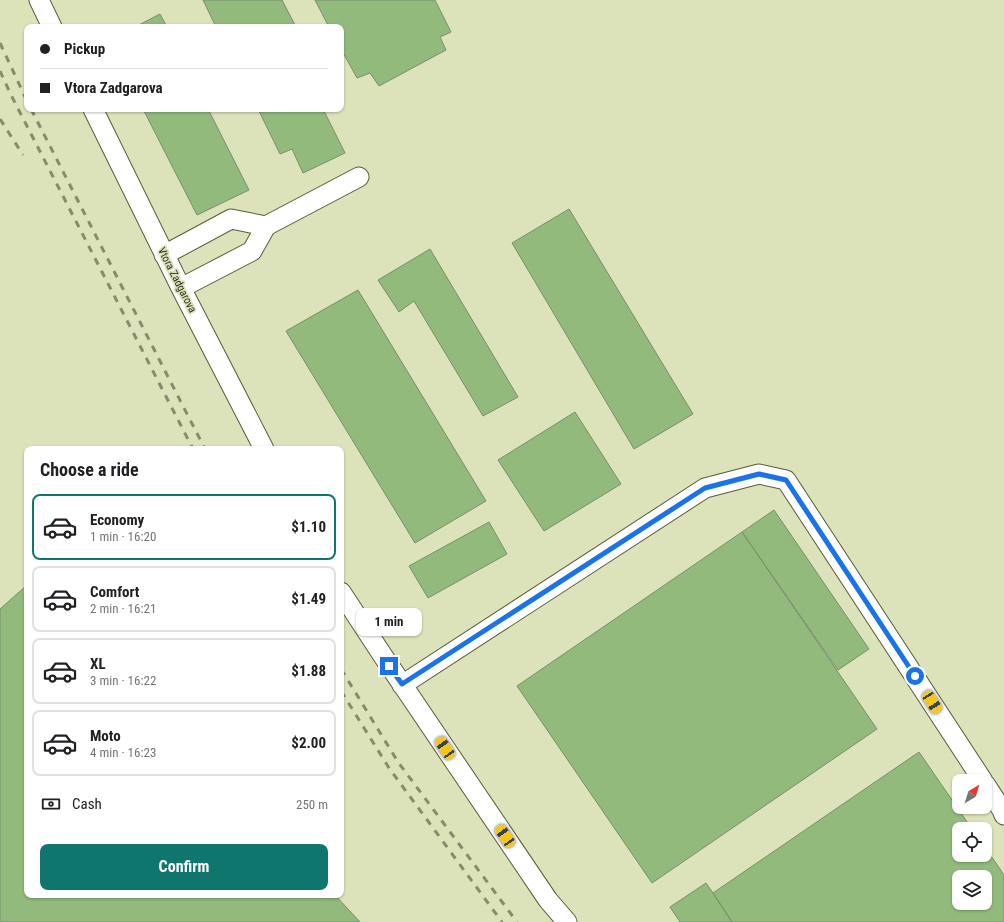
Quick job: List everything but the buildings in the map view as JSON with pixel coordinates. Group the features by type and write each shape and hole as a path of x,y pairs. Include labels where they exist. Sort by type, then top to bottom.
{"lane":[{"path":"39,0 51,24"},
{"name":"Vtora Zadgarova","path":"94,112 164,255 262,446"},
{"path":"181,288 252,251 266,226 358,177"},
{"path":"164,255 231,219 266,226"},
{"path":"402,684 705,488 759,474 786,480 978,774"},
{"path":"344,597 548,900 567,922"},
{"path":"992,795 1004,815"}],"railway":[{"path":"0,43 24,95"},
{"path":"0,71 191,446"},
{"path":"33,112 203,446"},
{"path":"0,119 23,155"},
{"path":"344,674 398,762 517,922"},
{"path":"344,696 389,768 502,922"}],"route":[{"path":"389,666 402,684 705,488 759,474 786,480 915,676"}]}
